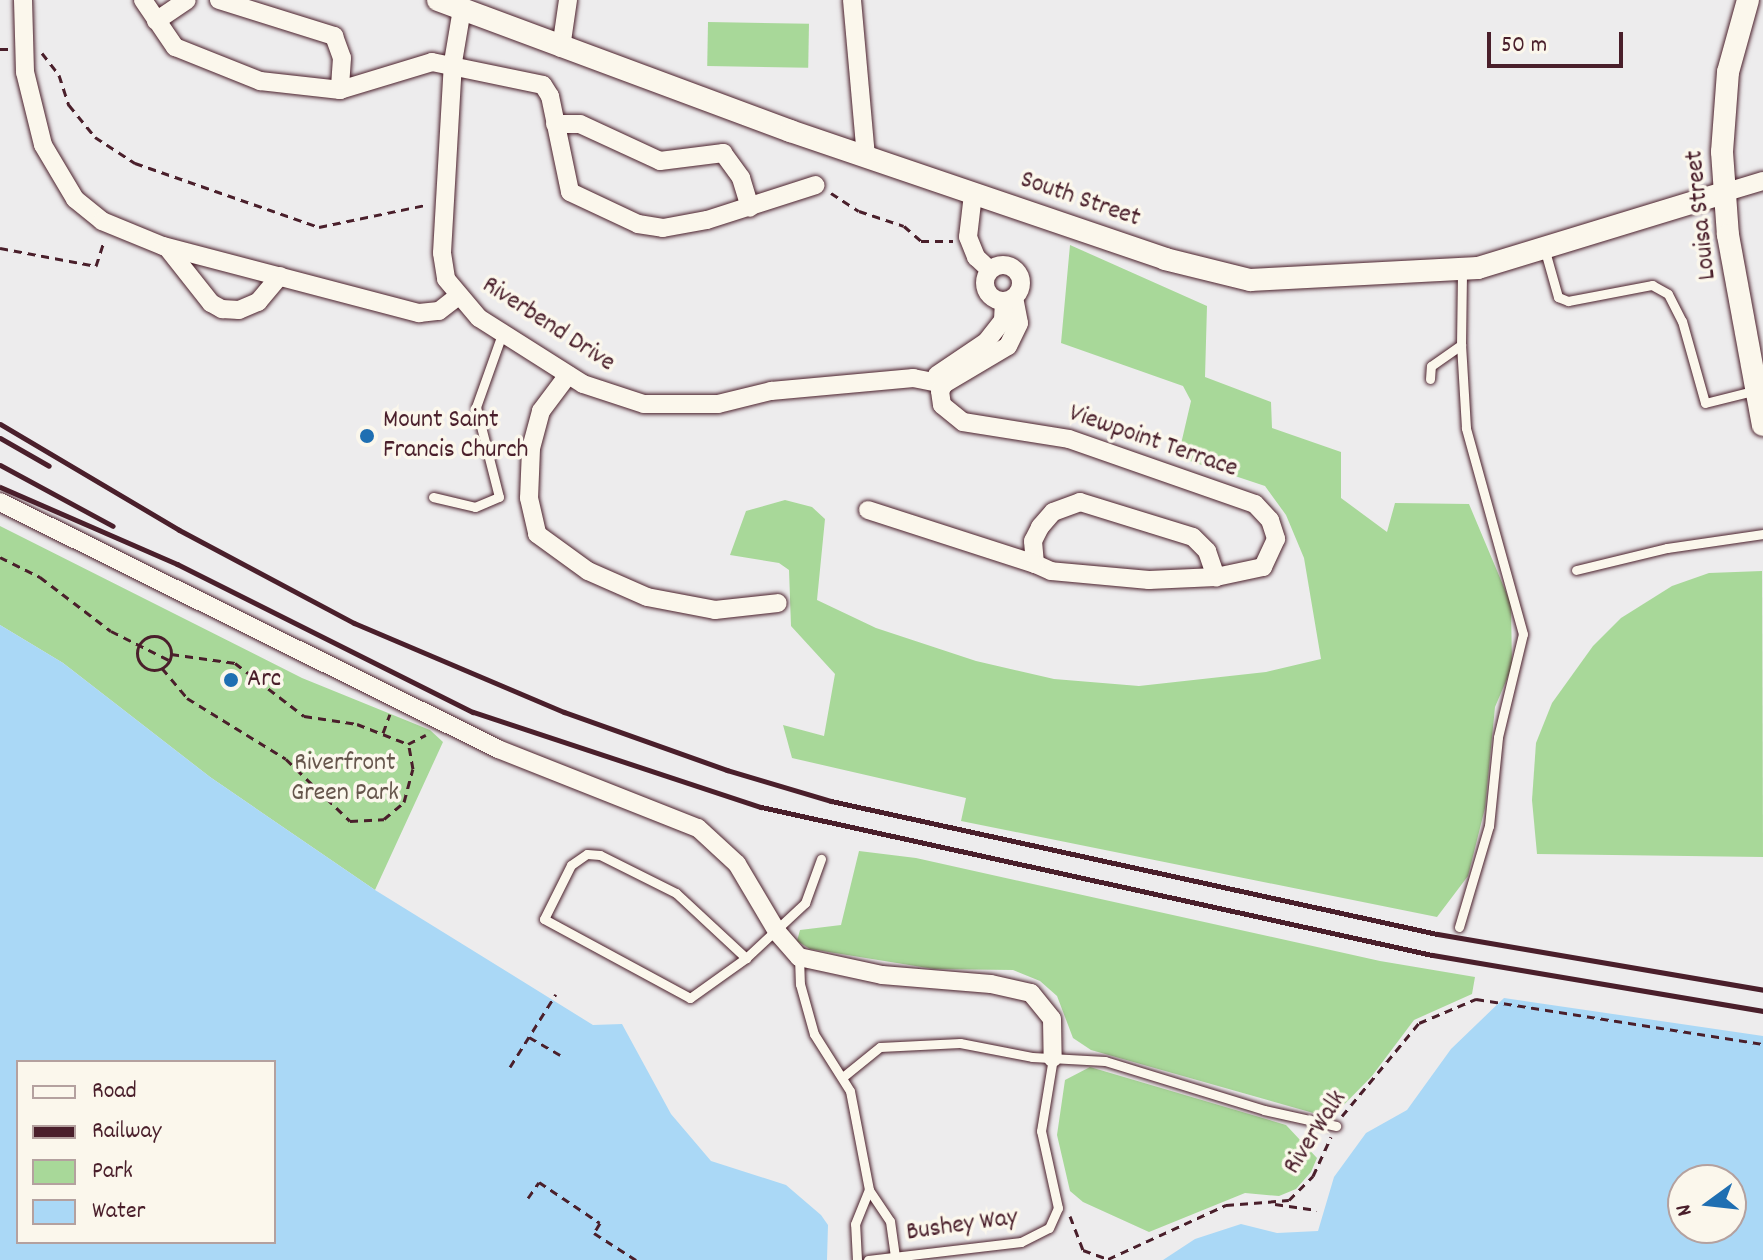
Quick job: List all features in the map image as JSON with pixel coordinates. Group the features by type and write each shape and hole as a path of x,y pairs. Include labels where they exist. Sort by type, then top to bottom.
{"street":[{"path":"23,0 22,48 43,145 75,199 110,224 163,246 419,313 439,311 457,297"},
{"path":"143,0 175,47 223,71 308,90 340,90 422,63 453,62 543,85 570,192 638,224 663,228 750,208 816,185"},
{"path":"156,21 187,0"},
{"path":"219,0 334,36 342,58 340,90"},
{"name":"South Street","path":"438,0 561,48 973,194 1165,259 1250,280 1462,270 1545,251 1723,193"},
{"path":"561,48 568,0"},
{"path":"852,0 866,157"},
{"name":"Louisa Street","path":"1748,0 1723,112 1723,193 1763,425"},
{"name":"Riverbend Drive","path":"462,9 453,62 443,268 457,297 568,375 623,401 718,404 771,391 938,381"},
{"path":"555,124 580,124 660,161 723,153 741,178 750,208"},
{"path":"1723,193 1763,181"},
{"path":"973,194 968,237 976,257 990,270"},
{"path":"163,246 177,255 211,303 222,309 239,310 258,302 280,276"},
{"path":"938,381 986,342 1003,320 1009,300 1021,282 1015,270 1003,265 990,270"},
{"path":"990,270 986,291 1009,300"},
{"path":"568,375 545,403 531,449 529,498 537,534 588,571 647,597 715,610 778,603"},
{"name":"Viewpoint Terrace","path":"868,510 1051,571 1149,580 1216,577 1256,570 1270,558 1274,529 1255,504 1069,439 963,422 942,405 938,381"},
{"path":"0,502 498,749 698,828 737,864 778,933 799,957 882,975 1023,989 1044,1005 1052,1019 1053,1058"},
{"path":"1035,564 1032,551 1040,527 1053,512 1080,502 1193,537 1207,551 1216,577"}],"lane":[{"path":"1545,251 1558,297 1568,301 1652,285 1668,294 1682,321 1705,403 1757,390"},
{"path":"1459,927 1489,826 1498,737 1523,634 1466,428 1461,345 1462,270"},
{"path":"433,497 475,507 499,497 476,407 503,331"},
{"path":"1430,379 1431,366 1461,345"},
{"path":"1576,570 1667,548 1763,534"},
{"path":"746,958 676,893 600,855 578,857 571,865 544,919 690,998 746,958 778,933 805,903 821,859"},
{"name":"Bushey Way","path":"799,957 800,984 814,1034 844,1076 857,1118 869,1190 890,1221 895,1257"},
{"path":"844,1076 880,1047 960,1043 1053,1058 1105,1061 1264,1110 1336,1126"},
{"name":"Bushey Way","path":"868,1260 1021,1242 1054,1222 1058,1208 1041,1142 1053,1058"},
{"name":"Bushey Way","path":"857,1260 855,1224 869,1190"}],"path":[{"path":"0,49 34,48 49,59 69,105 95,137 135,163 319,227 414,204 445,206"},
{"path":"816,185 859,211 904,226 921,241 940,245 968,237"},
{"path":"0,248 96,266 110,224"},
{"path":"0,557 27,568 94,620 169,660"},
{"path":"139,645 155,635 167,641 171,654 162,668"},
{"path":"139,645 142,665 162,668 187,698 286,759 344,817 358,823 384,819 404,802 413,769 408,744 383,733 304,716 235,663 171,654"},
{"path":"510,1067 556,994"},
{"name":"RiverWalk","path":"1070,1212 1083,1250 1108,1259 1226,1205 1275,1204 1306,1187 1336,1126 1425,1018 1476,999 1763,1044"},
{"path":"529,1037 560,1055"},
{"path":"528,1198 539,1182 600,1223 594,1233 636,1260"},
{"path":"1275,1204 1317,1210"}],"green space":[{"path":"708,22 809,24 808,68 707,66"},
{"path":"1070,245 1207,306 1205,377 1271,402 1272,428 1341,452 1341,498 1387,532 1395,503 1469,504 1511,604 1512,667 1495,707 1485,808 1468,876 1437,917 961,821 966,798 792,758 783,725 824,736 835,674 791,626 789,570 779,563 730,555 746,511 785,500 812,507 825,519 817,600 876,628 976,661 1054,679 1139,686 1266,672 1321,659 1304,558 1286,515 1265,486 1178,457 1191,401 1183,386 1061,343"},
{"name":"Riverfront Green Park","path":"0,526 302,678 430,730 443,742 375,890 210,777 63,663 0,625"},
{"path":"1762,571 1763,857 1537,854 1532,800 1536,743 1552,703 1593,646 1621,618 1672,586 1709,573"},
{"path":"859,851 916,858 1380,961 1475,977 1472,994 1414,1020 1372,1076 1331,1118 1091,1050 1073,1038 1057,996 1040,981 1013,970 934,969 810,949 797,941 800,930 841,925"},
{"path":"1090,1067 1286,1125 1317,1158 1311,1172 1296,1189 1279,1196 1245,1193 1149,1232 1083,1202 1070,1191 1057,1135 1065,1080"}],"water":[{"path":"0,625 63,663 210,777 375,890 593,1025 622,1024 671,1114 711,1161 786,1185 821,1215 828,1225 827,1260 0,1260"},
{"path":"1504,998 1763,1036 1763,1260 1163,1260 1195,1239 1241,1224 1277,1233 1318,1231 1334,1177 1366,1133 1407,1110 1451,1049"}],"railway":[{"path":"0,424 179,530 354,623 564,712 727,770 831,801 1437,934 1763,990"},
{"path":"0,438 49,466"},
{"path":"0,465 113,526"},
{"path":"0,487 177,564 473,712 761,807 1432,955 1763,1011"}],"place":[{"name":"Mount Saint Francis Church","path":"367,436"},
{"name":"Arc","path":"231,680"}]}
